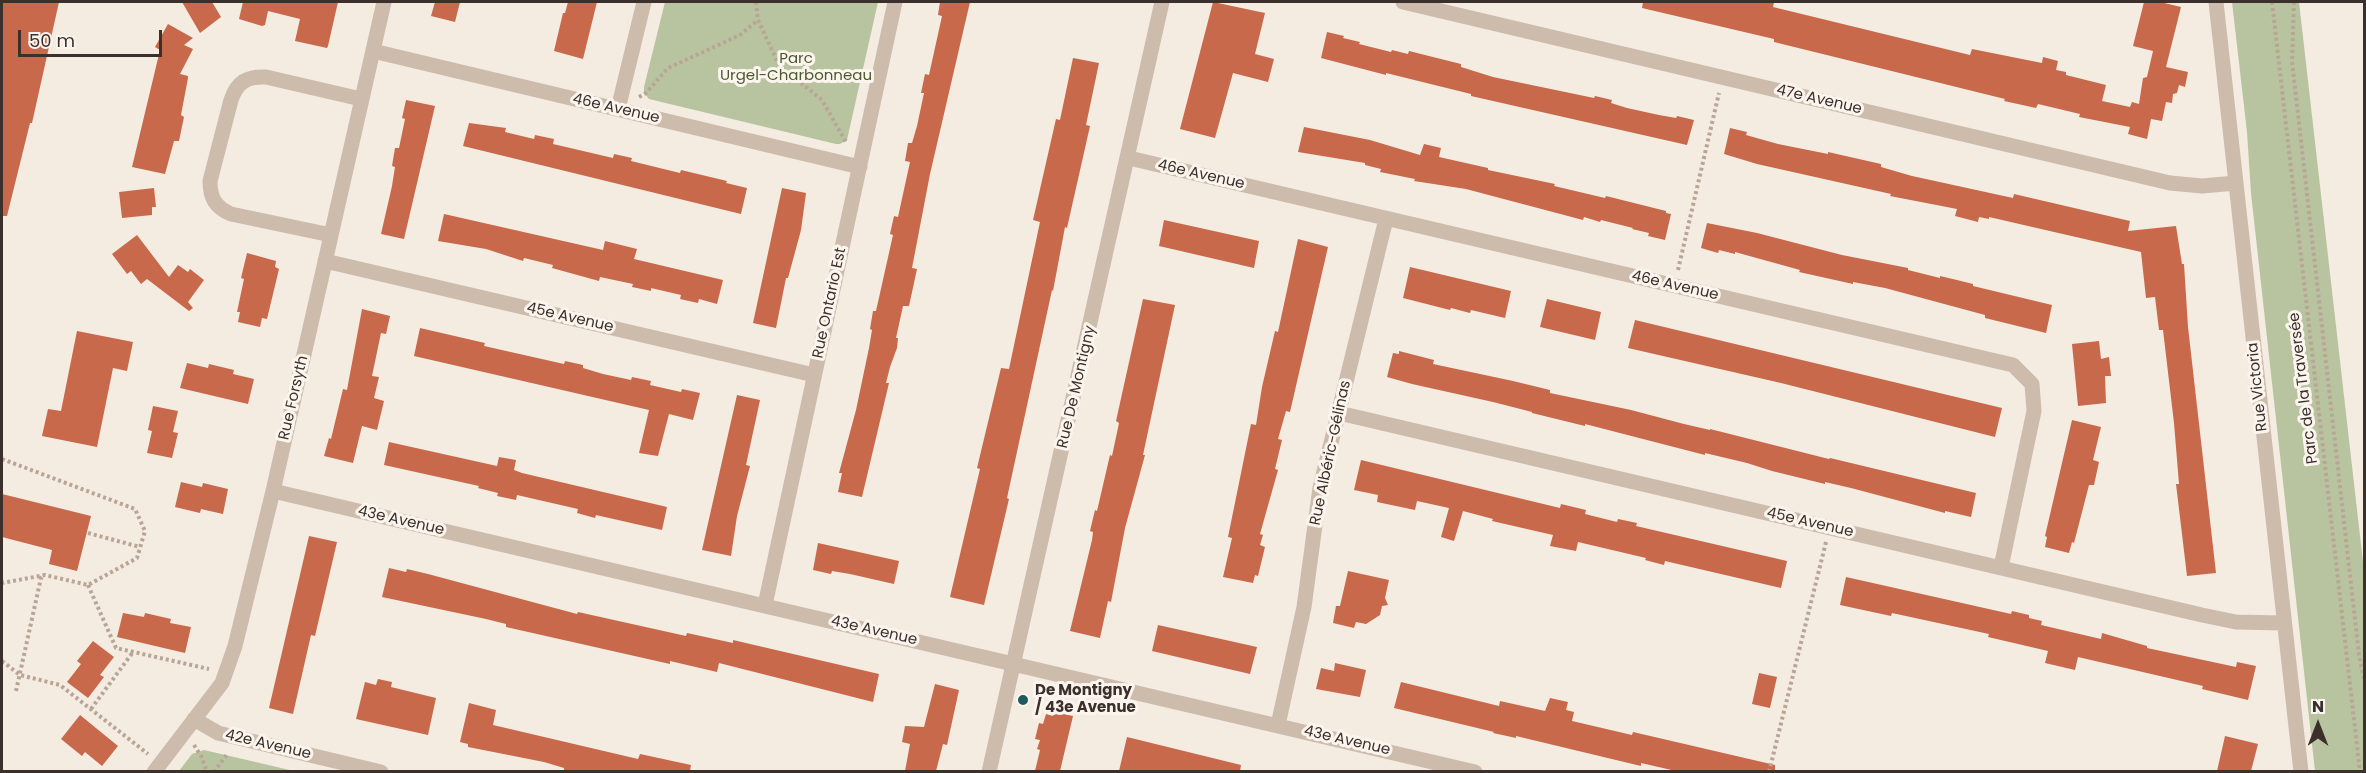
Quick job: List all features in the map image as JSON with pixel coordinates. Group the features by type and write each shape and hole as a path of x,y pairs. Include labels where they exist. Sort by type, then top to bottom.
{"street":[{"name":"Rue Forsyth","path":"156,768 222,683 243,617 384,2"},
{"path":"618,109 644,2"},
{"name":"Rue Ontario Est","path":"765,605 895,2"},
{"name":"Rue De Montigny","path":"989,771 1129,158 1162,2"},
{"name":"47e Avenue","path":"1403,2 2170,183 2202,186 2236,183"},
{"name":"Rue Victoria","path":"2216,2 2301,771"},
{"name":"46e Avenue","path":"373,51 860,167"},
{"path":"331,235 221,210 214,204 210,193 210,182 231,100 235,89 243,81 254,76 266,77 361,99"},
{"name":"46e Avenue","path":"1129,158 2013,365 2032,384 2034,411 2001,567"},
{"name":"Rue Albéric-Gélinas","path":"1278,724 1304,607 1320,488 1386,219"},
{"name":"45e Avenue","path":"325,261 814,375"},
{"name":"45e Avenue","path":"1339,413 2202,615 2236,622 2283,623"},
{"name":"43e Avenue","path":"273,491 1475,771"},
{"name":"42e Avenue","path":"190,725 381,771"}],"path":[{"path":"756,2 758,20 778,63 788,75 822,100 860,167"},
{"name":"Parc de la Traversée","path":"2272,2 2360,771"},
{"path":"2294,2 2293,73 2348,563 2364,680"},
{"path":"618,109 646,93 668,68 740,35 758,20"},
{"path":"1675,286 1722,77"},
{"path":"2,459 135,509 145,531 137,558 88,585 45,575 2,583"},
{"path":"1769,771 1829,528"},
{"path":"88,533 140,547"},
{"path":"16,691 42,578 45,575"},
{"path":"88,585 116,648 225,674"},
{"path":"91,709 133,652"},
{"path":"2,662 20,675 60,685 91,709 156,768"},
{"path":"190,725 207,771"},
{"path":"214,771 238,737"}],"green space":[{"name":"Parc Urgel-Charbonneau","path":"665,2 878,2 847,140 836,144 649,99 644,93 644,87"},
{"path":"2232,2 2299,2 2364,571 2364,771 2315,771"},
{"path":"204,750 294,771 179,771 192,754"}],"building":[{"path":"2,2 59,2 32,123 30,123 7,216 2,216"},
{"path":"182,2 212,2 221,17 200,33"},
{"path":"243,2 338,2 327,48 295,41 300,19 268,11 265,25 262,26 239,19"},
{"path":"435,2 460,2 455,22 431,16"},
{"path":"568,2 597,2 583,59 554,51"},
{"path":"940,2 970,2 930,174 912,268 917,269 909,306 903,306 896,338 898,338 897,348 886,383 889,383 862,497 838,492 842,473 839,473 856,410 869,348 873,311 876,311 893,235 890,234 894,216 898,217 910,162 905,161 908,143 912,143 917,126 924,93 921,93 925,74 929,75 942,16 938,15"},
{"path":"1213,2 1265,13 1255,54 1274,59 1268,82 1233,73 1215,138 1180,129"},
{"path":"1643,2 1774,2 1773,7 1970,55 1972,49 2042,63 2043,57 2058,61 2056,70 2066,72 2066,75 2106,85 2102,101 2130,107 2132,102 2139,104 2143,78 2147,77 2153,51 2133,46 2144,2 2160,2 2181,7 2166,67 2188,72 2185,87 2179,85 2177,93 2173,94 2172,103 2166,102 2162,121 2151,119 2147,139 2128,134 2130,127 2079,117 2080,114 2038,104 2036,108 2004,101 2005,99 1774,42 1774,39 1642,8"},
{"path":"168,24 193,38 184,45 193,49 180,74 188,76 181,115 184,117 179,141 174,141 165,174 132,167 160,50 155,47"},
{"path":"1327,32 1360,42 1359,44 1391,52 1392,50 1408,54 1409,51 1461,64 1461,67 1493,77 1594,98 1595,96 1612,100 1611,103 1627,108 1694,120 1687,145 1471,96 1471,94 1321,58"},
{"path":"1073,58 1099,63 1086,125 1090,126 1067,228 1065,227 1007,498 1009,499 984,605 950,597 1001,368 1009,369 1040,222 1033,220 1056,119 1060,120"},
{"path":"406,100 435,106 404,239 381,234 392,186 395,148 399,148 405,119 402,118"},
{"path":"469,123 506,128 505,132 534,139 535,135 554,139 553,144 613,158 614,154 632,158 631,161 680,173 681,170 727,181 726,183 747,188 741,214 463,146"},
{"path":"1304,127 1370,140 1420,155 1424,144 1441,148 1439,157 1666,211 1671,214 1665,240 1648,236 1649,233 1633,228 1601,220 1600,222 1584,217 1583,220 1466,189 1414,181 1415,179 1380,172 1381,169 1365,165 1365,163 1298,152"},
{"path":"1730,128 1778,144 1881,164 1881,167 1912,176 2013,198 2014,194 2130,221 2128,231 2176,226 2182,264 2184,264 2188,327 2216,573 2187,576 2176,484 2179,484 2174,423 2163,330 2159,330 2155,297 2146,298 2141,252 1989,217 1989,219 1979,217 1978,222 1955,216 1957,209 1890,196 1891,194 1757,164 1724,154"},
{"path":"154,188 156,207 152,207 152,215 122,218 119,192"},
{"path":"782,188 806,193 801,230 788,278 786,278 776,328 753,323"},
{"path":"444,214 603,250 605,241 637,249 634,259 723,280 717,304 699,299 698,303 680,299 681,295 651,288 651,291 632,287 633,284 600,277 599,281 552,268 553,265 524,258 523,261 486,249 438,241"},
{"path":"1164,220 1259,241 1254,268 1159,246"},
{"path":"1707,223 1908,268 1908,270 1957,280 2052,305 2046,333 1985,318 1985,315 1885,288 1853,282 1853,284 1799,272 1800,270 1735,252 1735,254 1719,250 1718,253 1701,248"},
{"path":"137,235 169,277 178,265 188,272 190,269 204,280 188,302 193,308 189,311 147,279 141,284 131,271 127,274 112,254"},
{"path":"1298,239 1328,247 1290,412 1286,411 1278,439 1282,440 1275,469 1278,470 1260,534 1263,535 1260,545 1265,547 1258,576 1255,575 1253,583 1223,577 1232,538 1228,537 1251,424 1256,425 1262,387 1275,331 1278,332"},
{"path":"247,253 276,261 275,267 279,269 267,319 262,318 260,327 238,322 240,312 237,312 244,279 241,278"},
{"path":"1410,267 1511,291 1505,318 1471,310 1470,313 1451,308 1450,310 1403,298"},
{"path":"1143,299 1175,305 1143,455 1145,455 1125,528 1111,602 1108,601 1100,638 1070,631 1092,540 1093,532 1090,531 1095,510 1097,511 1110,455 1112,456 1119,423 1116,421"},
{"path":"1547,299 1601,312 1595,340 1540,327"},
{"path":"362,309 390,316 386,334 381,333 372,376 379,377 374,398 384,401 377,430 362,426 353,463 324,456 329,438 331,439 343,389 347,390"},
{"path":"1635,320 2002,408 1995,437 1781,383 1628,348"},
{"path":"420,328 485,343 484,346 564,364 565,361 583,365 583,368 603,374 631,380 632,377 651,381 650,385 681,392 682,389 700,393 693,420 669,414 658,456 639,453 649,410 414,356"},
{"path":"77,331 133,342 127,371 113,368 97,447 42,436 48,409 61,411"},
{"path":"2099,341 2101,359 2109,357 2111,376 2105,376 2106,403 2078,406 2072,344"},
{"path":"1399,351 1434,360 1433,364 1550,390 1550,393 1631,410 1976,493 1971,517 1945,511 1945,513 1851,488 1825,482 1825,484 1747,463 1705,453 1705,455 1387,377 1393,353 1399,354"},
{"path":"187,363 208,368 209,364 234,370 233,374 254,379 248,404 180,388"},
{"path":"737,395 760,400 746,465 750,466 737,516 731,556 702,550"},
{"path":"153,406 178,411 173,432 178,433 172,458 147,453 152,431 148,430"},
{"path":"2072,420 2101,427 2093,460 2099,462 2094,485 2089,485 2074,543 2072,542 2069,553 2045,547 2047,537 2045,536"},
{"path":"389,442 497,466 499,457 516,460 514,470 522,473 667,507 662,530 596,515 595,518 577,513 578,509 517,495 516,500 497,496 498,493 478,488 479,486 384,465"},
{"path":"1361,460 1560,508 1561,504 1586,510 1585,514 1617,522 1618,519 1637,523 1636,526 1787,561 1781,588 1665,561 1664,565 1645,560 1646,558 1578,542 1576,551 1550,546 1553,535 1492,521 1493,519 1463,511 1454,541 1441,537 1449,508 1417,501 1415,510 1377,502 1378,495 1354,490"},
{"path":"181,482 202,487 203,483 228,489 223,514 201,509 200,513 175,507"},
{"path":"2,494 91,516 77,571 49,564 52,550 2,537"},
{"path":"309,536 337,542 315,636 311,635 293,714 269,708"},
{"path":"818,543 899,561 894,584 850,574 832,571 831,574 813,570"},
{"path":"389,568 428,574 577,614 578,612 686,636 687,633 733,643 733,640 879,674 873,702 719,663 717,672 670,661 670,664 506,627 506,624 486,619 382,597"},
{"path":"1348,571 1389,580 1385,598 1388,605 1382,606 1380,615 1366,624 1356,622 1354,628 1333,623 1336,606 1340,606"},
{"path":"1846,577 2011,614 2012,611 2029,615 2029,618 2042,621 2041,625 2101,639 2102,633 2147,646 2147,648 2236,667 2237,662 2256,666 2248,700 2202,689 2203,686 2078,657 2075,670 2045,663 2048,651 1988,637 1989,634 1892,613 1891,616 1840,605"},
{"path":"123,613 144,617 145,613 171,619 170,623 191,627 185,653 117,637"},
{"path":"1158,625 1257,647 1250,674 1152,651"},
{"path":"93,641 114,657 100,675 104,677 88,698 67,682 81,664 77,661"},
{"path":"1335,663 1366,670 1360,697 1316,689 1321,668 1334,671"},
{"path":"1759,673 1777,677 1770,708 1752,704"},
{"path":"378,679 392,682 391,687 436,698 428,735 356,719 365,682 376,685"},
{"path":"1401,682 1499,706 1500,701 1545,711 1550,698 1568,702 1566,710 1574,712 1572,721 1632,735 1633,732 1775,765 1775,771 1676,771 1641,763 1641,766 1516,736 1516,738 1493,733 1394,708"},
{"path":"935,684 959,690 947,745 943,744 936,771 905,771 910,744 902,742 905,726 924,727"},
{"path":"469,703 496,710 493,725 638,759 640,754 691,765 690,771 564,771 564,768 544,762 468,747 468,744 460,742"},
{"path":"1054,712 1073,716 1060,771 1035,771 1040,750 1037,749 1040,740 1035,739 1039,723 1043,724 1046,714 1053,716"},
{"path":"80,715 118,746 102,766 85,752 82,756 61,739"},
{"path":"2225,736 2258,744 2251,771 2217,771"},
{"path":"1127,737 1241,765 1240,771 1119,771"}],"place":[{"name":"De Montigny / 43e Avenue","path":"1023,700"}]}
